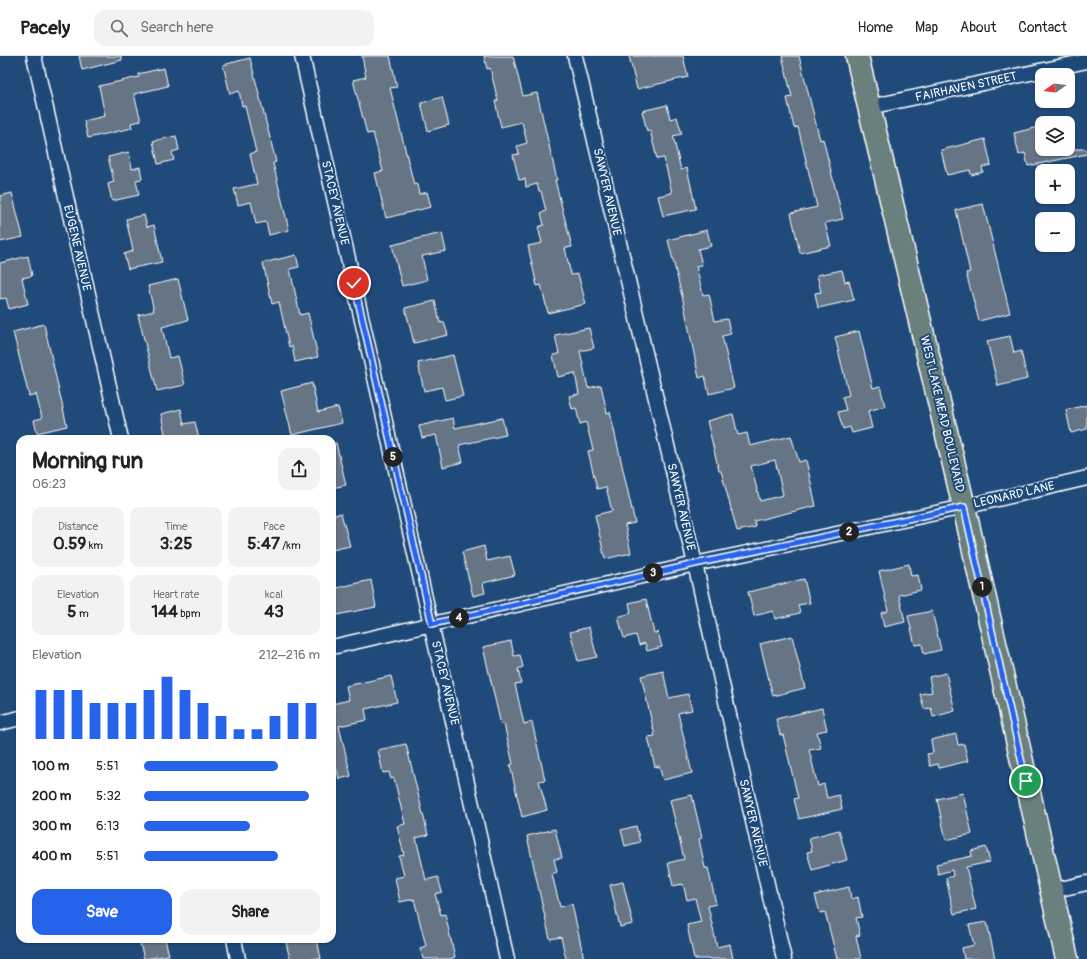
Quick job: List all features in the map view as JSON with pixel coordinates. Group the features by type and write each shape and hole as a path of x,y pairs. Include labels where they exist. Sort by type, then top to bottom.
{"main road":[{"name":"WEST LAKE MEAD BOULEVARD","path":"857,56 964,507 1067,959"}],"street":[{"name":"EUGENE AVENUE","path":"34,56 120,435"},
{"name":"STACEY AVENUE","path":"302,56 507,959"},
{"name":"SAWYER AVENUE","path":"575,56 695,564 784,959"},
{"name":"FAIRHAVEN STREET","path":"870,108 1087,61"},
{"name":"LEONARD LANE","path":"336,646 695,564 964,507 1087,478"},
{"path":"0,723 16,719"},
{"path":"1051,891 1087,883"},
{"path":"235,943 238,959"}],"building":[{"path":"79,56 121,56 122,60 82,70"},
{"path":"362,56 390,56 397,87 390,88 414,185 417,184 419,194 427,192 431,207 386,218 375,173 383,171 373,133 367,134 353,80 366,77"},
{"path":"484,56 513,56 523,96 537,93 557,180 555,180 572,247 565,248 571,275 578,274 586,304 548,313 541,285 537,286 528,246 542,243 538,227 544,225 541,213 546,211 541,191 539,191 537,184 526,187 525,179 519,180 513,155 519,154 517,146 527,143 522,122 501,127 495,101 498,101 490,68 487,69"},
{"path":"629,56 683,56 688,77 637,89"},
{"path":"782,56 799,56 820,140 823,139 843,219 825,223 831,246 800,253 791,213 817,207 798,127 794,128 787,98 792,97"},
{"path":"250,58 276,162 273,163 289,230 269,235 266,222 256,224 251,202 238,205 234,189 257,184 250,154 256,152 245,106 242,106 239,91 230,94 223,65"},
{"path":"164,68 168,86 134,94 141,121 131,123 132,128 88,138 84,121 105,116 99,86 139,77 138,74"},
{"path":"442,97 449,125 428,131 421,103"},
{"path":"667,105 670,119 677,117 682,134 673,136 681,170 687,168 696,209 663,216 658,196 672,193 664,158 657,159 650,130 647,131 642,111"},
{"path":"1035,128 1035,156 1075,156 1075,149 1086,149 1087,154 1028,166 1025,153 1019,155 1014,133"},
{"path":"176,136 179,150 172,152 174,160 158,164 153,141"},
{"path":"985,139 991,165 982,167 983,172 971,175 970,170 947,175 941,150"},
{"path":"129,152 132,169 140,167 142,179 136,180 139,195 112,201 108,184 114,182 108,157"},
{"path":"12,193 23,237 0,242 0,196"},
{"path":"983,204 1010,313 979,321 966,273 970,272 956,210"},
{"path":"144,215 147,227 154,225 162,262 128,269 124,254 133,251 126,219"},
{"path":"707,230 711,246 698,249 702,265 696,266 703,295 709,294 715,321 727,319 731,334 722,336 734,388 709,394 705,376 699,378 683,300 668,240"},
{"path":"442,233 446,251 422,256 427,280 402,286 392,245"},
{"path":"296,255 299,267 290,269 300,315 308,313 318,357 295,362 292,346 289,347 279,302 272,304 263,263"},
{"path":"28,256 32,276 22,278 28,304 9,309 6,298 0,299 0,263"},
{"path":"842,270 845,282 849,281 854,300 818,308 815,293 821,292 817,275"},
{"path":"178,279 188,320 162,327 169,358 178,356 185,385 157,391 138,315 154,311 148,286"},
{"path":"435,301 440,323 444,322 448,335 414,343 405,308"},
{"path":"44,324 67,426 37,433 34,420 42,418 36,394 29,396 13,332"},
{"path":"589,328 594,348 580,351 588,388 601,385 607,413 610,412 635,523 625,525 631,553 605,559 595,515 612,511 606,487 597,489 588,451 593,450 586,422 580,424 576,408 572,409 569,396 579,394 575,373 558,377 553,355 559,354 555,335"},
{"path":"859,331 873,388 880,386 885,406 868,411 872,428 852,433 850,427 843,429 838,412 846,410 842,397 849,395 835,337"},
{"path":"1010,336 1014,353 1021,351 1027,379 998,386 987,341"},
{"path":"453,355 463,396 445,400 442,387 424,391 418,363"},
{"path":"312,383 318,412 338,407 342,423 292,435 281,391"},
{"path":"1087,405 1087,429 1071,433 1066,410"},
{"path":"181,409 184,424 195,422 198,435 165,435 161,414"},
{"path":"733,414 738,435 747,433 750,446 791,436 799,462 806,460 816,506 754,521 756,527 737,531 721,471 719,471 707,421","holes":["775,460 783,495 760,501 751,466"]},
{"path":"453,418 455,428 502,418 506,435 459,445 463,462 443,467 436,435 422,438 419,426"},
{"path":"336,443 346,485 336,487"},
{"path":"341,513 350,546 336,549 336,515"},
{"path":"484,546 487,561 510,556 515,575 483,583 485,593 473,596 462,552"},
{"path":"909,564 911,576 918,575 921,590 899,595 905,622 884,627 881,613 888,611 879,571"},
{"path":"804,579 810,603 798,605 800,613 775,619 773,611 754,616 748,592"},
{"path":"371,580 376,607 336,615 336,588"},
{"path":"646,599 654,633 658,632 662,647 647,651 645,643 639,645 636,635 624,638 618,617 631,613 629,603"},
{"path":"932,611 941,650 924,654 922,644 915,645 908,616"},
{"path":"589,627 597,657 578,661 570,632"},
{"path":"792,636 805,688 773,696 760,644"},
{"path":"511,641 514,656 520,655 523,667 518,669 521,683 515,684 524,724 532,722 545,780 539,781 547,810 522,817 510,765 513,764 504,724 501,725 483,647"},
{"path":"663,671 669,698 688,694 692,710 678,713 692,773 663,780 659,766 655,767 648,737 655,736 641,676"},
{"path":"946,673 955,711 933,717 931,708 924,709 920,694 932,692 929,677"},
{"path":"391,676 397,702 365,709 367,720 339,726 351,776 339,779 336,767 336,703 349,700 346,686"},
{"path":"822,708 827,730 817,732 821,748 809,750 818,786 824,784 827,798 839,795 842,809 799,819 794,799 798,798 783,735 780,735 776,719"},
{"path":"956,734 958,745 964,744 968,761 939,768 938,764 930,766 927,754 933,753 931,740"},
{"path":"406,744 428,835 416,838 426,880 438,877 442,892 435,894 441,915 445,914 455,957 449,959 423,959 420,948 426,946 414,899 400,902 395,878 404,876 399,856 404,855 397,826 405,824 394,778 391,779 389,772 383,773 378,750"},
{"path":"963,793 972,834 946,840 937,799"},
{"path":"692,795 702,838 699,839 705,868 708,868 716,904 708,906 717,947 730,944 733,959 694,959 687,925 701,922 695,898 687,900 683,884 673,886 668,863 684,859 670,800"},
{"path":"636,826 640,842 625,846 621,830"},
{"path":"555,829 562,858 554,859 557,872 552,874 560,907 572,904 584,959 566,959 561,937 550,939 540,895 527,836"},
{"path":"839,830 847,860 812,870 807,852 812,851 809,838"},
{"path":"986,847 990,862 966,867 976,909 954,914 946,878 953,876 952,870 938,874 936,864 972,856 971,851"},
{"path":"623,882 633,924 620,927 610,885"},
{"path":"849,887 851,899 858,897 862,917 856,918 860,935 856,936 861,959 837,959 825,912 820,913 815,895"},
{"path":"987,922 995,959 964,959 962,948 974,945 969,925"},
{"path":"140,943 166,943 169,955 144,959"},
{"path":"286,943 318,943 321,959 290,959"}],"route":[{"path":"354,283 432,624 695,564 964,507 1026,781"}]}
